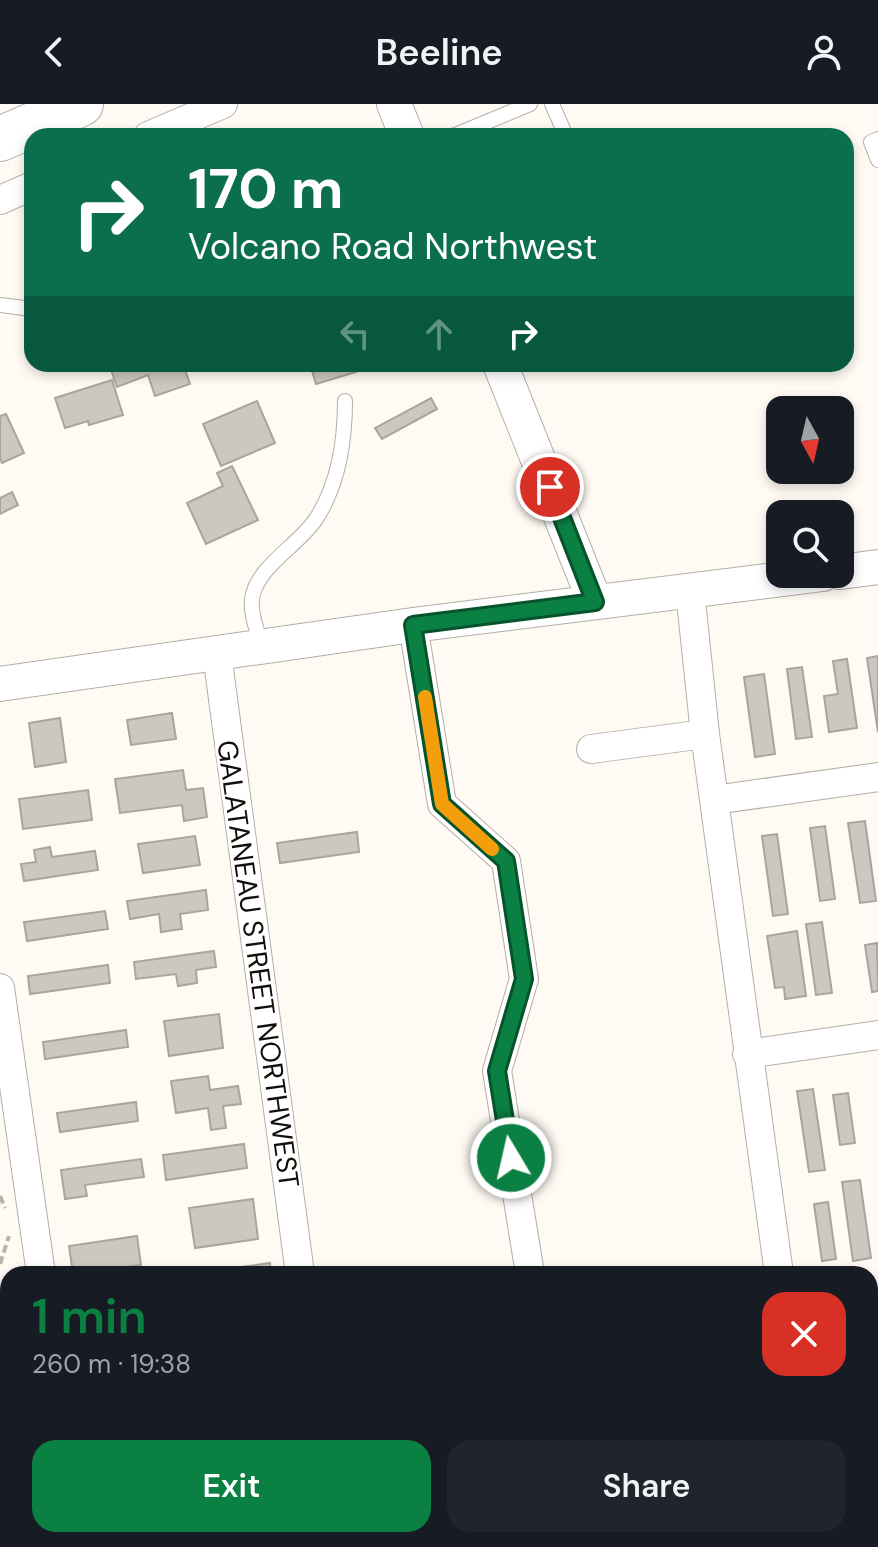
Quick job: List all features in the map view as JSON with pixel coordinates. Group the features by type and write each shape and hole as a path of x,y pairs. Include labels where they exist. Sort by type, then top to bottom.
{"main road":[{"path":"25,128 81,104"},
{"path":"0,139 24,129"}],"street":[{"path":"167,128 223,104"},
{"path":"394,104 404,128"},
{"path":"0,200 24,190"},
{"path":"503,372 595,602"},
{"path":"854,570 878,567"},
{"path":"0,684 413,625 766,581"},
{"path":"690,591 705,734 778,1266"},
{"path":"413,625 442,804 506,861 524,979 497,1071 529,1266"},
{"name":"GALATANEAU STREET NORTHWEST","path":"217,654 299,1266"},
{"path":"591,749 705,734"},
{"path":"714,800 878,777"},
{"path":"0,988 40,1266"},
{"path":"747,1054 878,1035"}],"lane":[{"path":"472,128 530,104"},
{"path":"552,104 562,128"},
{"path":"878,139 871,142 878,160"},
{"path":"0,305 24,308"},
{"path":"262,647 252,599 261,577 299,541 329,494 345,424 345,401"}],"path":[{"path":"0,1196 7,1213"},
{"path":"0,1264 9,1236 8,1225"}],"building":[{"path":"112,372 186,372 190,384 155,396 148,375 117,387"},
{"path":"312,372 356,372 316,384"},
{"path":"112,380 123,415 65,428 55,398"},
{"path":"431,398 437,409 382,439 375,428"},
{"path":"257,401 275,443 221,466 203,424"},
{"path":"6,414 24,453 2,463 0,416"},
{"path":"232,466 258,520 206,544 187,503 223,486 217,473"},
{"path":"12,492 18,505 0,514 0,498"},
{"path":"878,656 878,732 867,658"},
{"path":"847,659 857,728 829,732 824,696 838,694 833,661"},
{"path":"802,667 812,737 796,739 787,669"},
{"path":"764,674 775,754 755,757 744,677"},
{"path":"172,713 176,739 131,745 127,720"},
{"path":"60,718 66,762 35,767 29,723"},
{"path":"183,770 186,790 203,788 207,817 184,821 182,805 120,813 115,779"},
{"path":"88,790 92,820 23,829 19,799"},
{"path":"865,821 876,901 860,903 848,823"},
{"path":"825,826 835,899 820,901 810,828"},
{"path":"357,832 359,852 280,863 277,843"},
{"path":"777,834 788,914 773,916 762,836"},
{"path":"195,836 200,865 143,873 138,844"},
{"path":"50,847 52,857 95,851 98,870 24,881 21,864 36,862 34,850"},
{"path":"206,890 208,910 180,914 182,929 161,932 159,914 130,919 127,901"},
{"path":"105,911 108,929 27,941 24,922"},
{"path":"822,922 832,993 816,995 806,924"},
{"path":"797,931 806,996 785,999 784,987 775,988 767,936"},
{"path":"877,943 878,991 872,992 865,945"},
{"path":"214,951 216,967 196,970 197,983 178,986 176,974 136,979 134,962"},
{"path":"108,965 110,983 30,994 28,976"},
{"path":"219,1014 223,1048 169,1056 164,1021"},
{"path":"126,1030 128,1047 45,1059 43,1042"},
{"path":"208,1076 210,1090 238,1086 241,1104 223,1106 226,1128 211,1130 208,1108 176,1113 171,1081"},
{"path":"813,1089 825,1170 809,1172 797,1091"},
{"path":"848,1093 855,1143 840,1145 833,1095"},
{"path":"136,1102 138,1121 60,1132 57,1113"},
{"path":"244,1144 247,1168 166,1180 163,1155"},
{"path":"141,1159 144,1177 85,1185 87,1196 65,1199 61,1170"},
{"path":"860,1180 871,1258 853,1261 842,1182"},
{"path":"253,1199 258,1239 195,1248 189,1208"},
{"path":"828,1202 836,1259 822,1261 814,1204"},
{"path":"137,1236 141,1265 72,1266 69,1246"}],"slow traffic":[{"path":"425,697 442,804 492,849"}],"route":[{"path":"511,1158 497,1071 524,979 506,861 442,804 413,625 595,602 550,487"}]}
